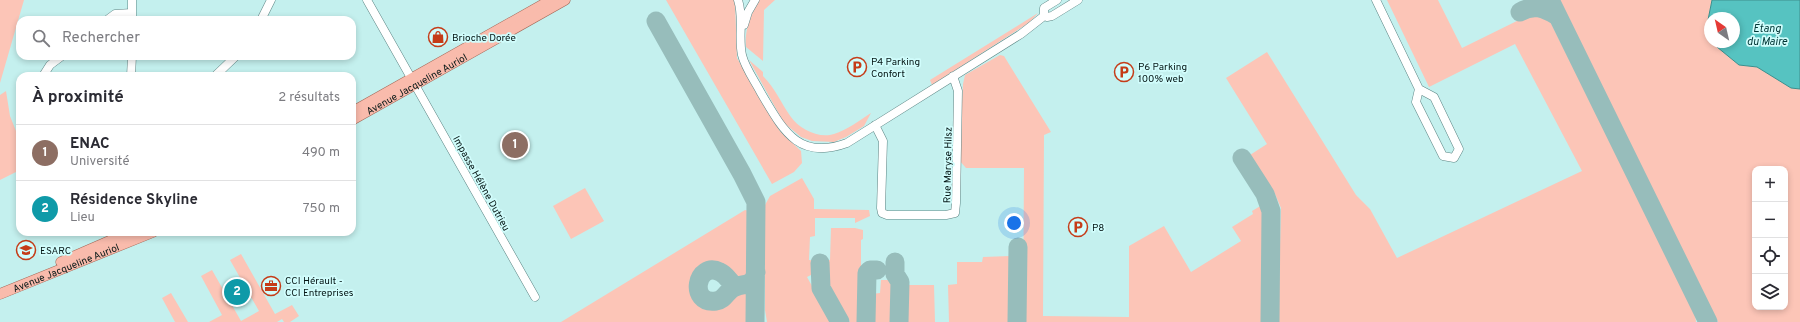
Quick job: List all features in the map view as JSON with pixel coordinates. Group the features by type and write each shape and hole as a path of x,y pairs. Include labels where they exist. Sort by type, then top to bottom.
{"main road":[{"name":"Avenue Jacqueline Auriol","path":"356,118 551,0"},
{"name":"Avenue Jacqueline Auriol","path":"356,110 413,82 565,0"},
{"name":"Avenue Jacqueline Auriol","path":"0,288 103,244 126,236"},
{"name":"Avenue Jacqueline Auriol","path":"0,294 144,236"}],"street":[{"path":"132,0 132,16"},
{"path":"263,16 271,0"},
{"name":"Impasse Hélène Dutrieu","path":"367,0 535,297"},
{"path":"738,0 741,11 741,47 746,66 779,124 787,134 806,146 819,148 833,148 847,143 1021,34 1044,16 1052,16 1078,0"},
{"path":"742,31 748,12 755,0"},
{"path":"1044,16 1044,8 1057,0"},
{"path":"1376,0 1419,89 1434,97 1440,109 1459,149 1454,158 1442,156 1420,113 1416,102 1419,89"},
{"path":"112,16 115,14 126,16"},
{"path":"46,72 57,60"},
{"path":"131,72 132,60"},
{"path":"219,72 232,60"},
{"name":"Rue Maryse Hilsz","path":"875,125 883,141 882,213 887,215 946,215 955,213 958,91 953,76"},
{"path":"103,244 112,236"},
{"path":"82,261 129,236"}],"shaded area":[{"path":"0,0 24,0 19,16 16,16 16,28 0,83"},
{"path":"666,0 735,1 737,58 780,131 801,151 802,163 794,172 772,184"},
{"path":"759,0 775,0 764,10 763,61 746,47 746,35 749,23"},
{"path":"1387,0 1438,0 1462,48 1529,15 1534,14 1549,19 1692,307 1696,322 1278,322 1281,208 1275,194 1250,155 1267,144 1226,78 1267,52 1356,195 1370,209 1397,258 1582,171 1515,44 1429,87"},
{"path":"1559,0 1712,0 1710,12 1704,12 1704,48 1718,48 1739,65 1757,67 1791,88 1800,89 1800,322 1718,322"},
{"path":"1038,13 1030,22 932,85 930,80"},
{"path":"1000,55 1004,56 1051,132 1044,135 1043,316 1129,317 1129,246 1164,226 1191,272 1241,241 1232,227 1253,214 1252,211 1262,205 1264,322 1023,322 1024,168 966,168 959,160 963,84 965,75"},
{"path":"749,60 763,72 763,76 787,112 799,125 810,132 822,135 834,134 849,127 871,113 864,126 846,137 834,142 812,141 801,137 784,123"},
{"path":"6,91 10,116 16,131 16,172 0,180 0,95"},
{"path":"802,178 814,199 814,209 869,210 870,216 855,223 855,218 815,218 815,236 810,237 809,260 817,261 817,272 807,277 832,322 767,322 765,310 765,205 770,196"},
{"path":"585,188 604,221 571,239 553,206"},
{"path":"745,210 749,211 748,278 734,278 724,268 717,265 710,265 698,271 693,278 693,286 698,294 706,300 715,303 725,301 734,294 747,293 747,322 561,322"},
{"path":"831,228 855,228 863,230 863,239 861,240 861,322 850,322 824,275 824,261 830,260"},
{"path":"241,254 275,314 292,305 299,316 290,322 284,322 282,319 277,322 209,322 222,315 201,276 212,270 241,321 259,311 230,260"},
{"path":"1010,256 1010,322 949,322 948,285 957,284 957,262 982,262 983,257"},
{"path":"881,280 893,280 892,322 872,322 872,294 880,293"},
{"path":"905,285 934,285 935,322 906,322"},
{"path":"171,293 188,322 175,322 162,298"}],"water":[{"name":"Étang du Maire","path":"1712,0 1800,0 1800,89 1791,88 1757,67 1739,65 1718,48 1740,48 1740,12 1710,12"}],"taxiway":[{"path":"1550,0 1708,322"},
{"path":"1520,12 1530,8 1539,8 1557,16"},
{"path":"656,21 742,174 756,202 755,322"},
{"path":"1242,158 1265,194 1271,211 1270,322"},
{"path":"1017,322 1018,247"},
{"path":"895,262 895,274 900,282 899,322"},
{"path":"820,263 821,288 840,322"},
{"path":"736,287 734,285 732,283 727,277 722,273 712,270 705,272 698,284 701,296 707,300 716,301 722,299 732,288 735,287 739,286 748,284 751,282 755,277 756,272"},
{"path":"866,322 867,273 870,270 877,270"}],"place":[{"name":"Brioche Dorée","path":"438,37"},
{"name":"P4 Parking Confort","path":"857,67"},
{"name":"P6 Parking 100% web","path":"1124,72"},
{"name":"ENAC","path":"515,145"},
{"name":"P8","path":"1078,227"},
{"name":"ESARC","path":"26,250"},
{"name":"CCI Hérault - CCI Entreprises","path":"271,286"},
{"name":"Résidence Skyline","path":"237,292"}]}
